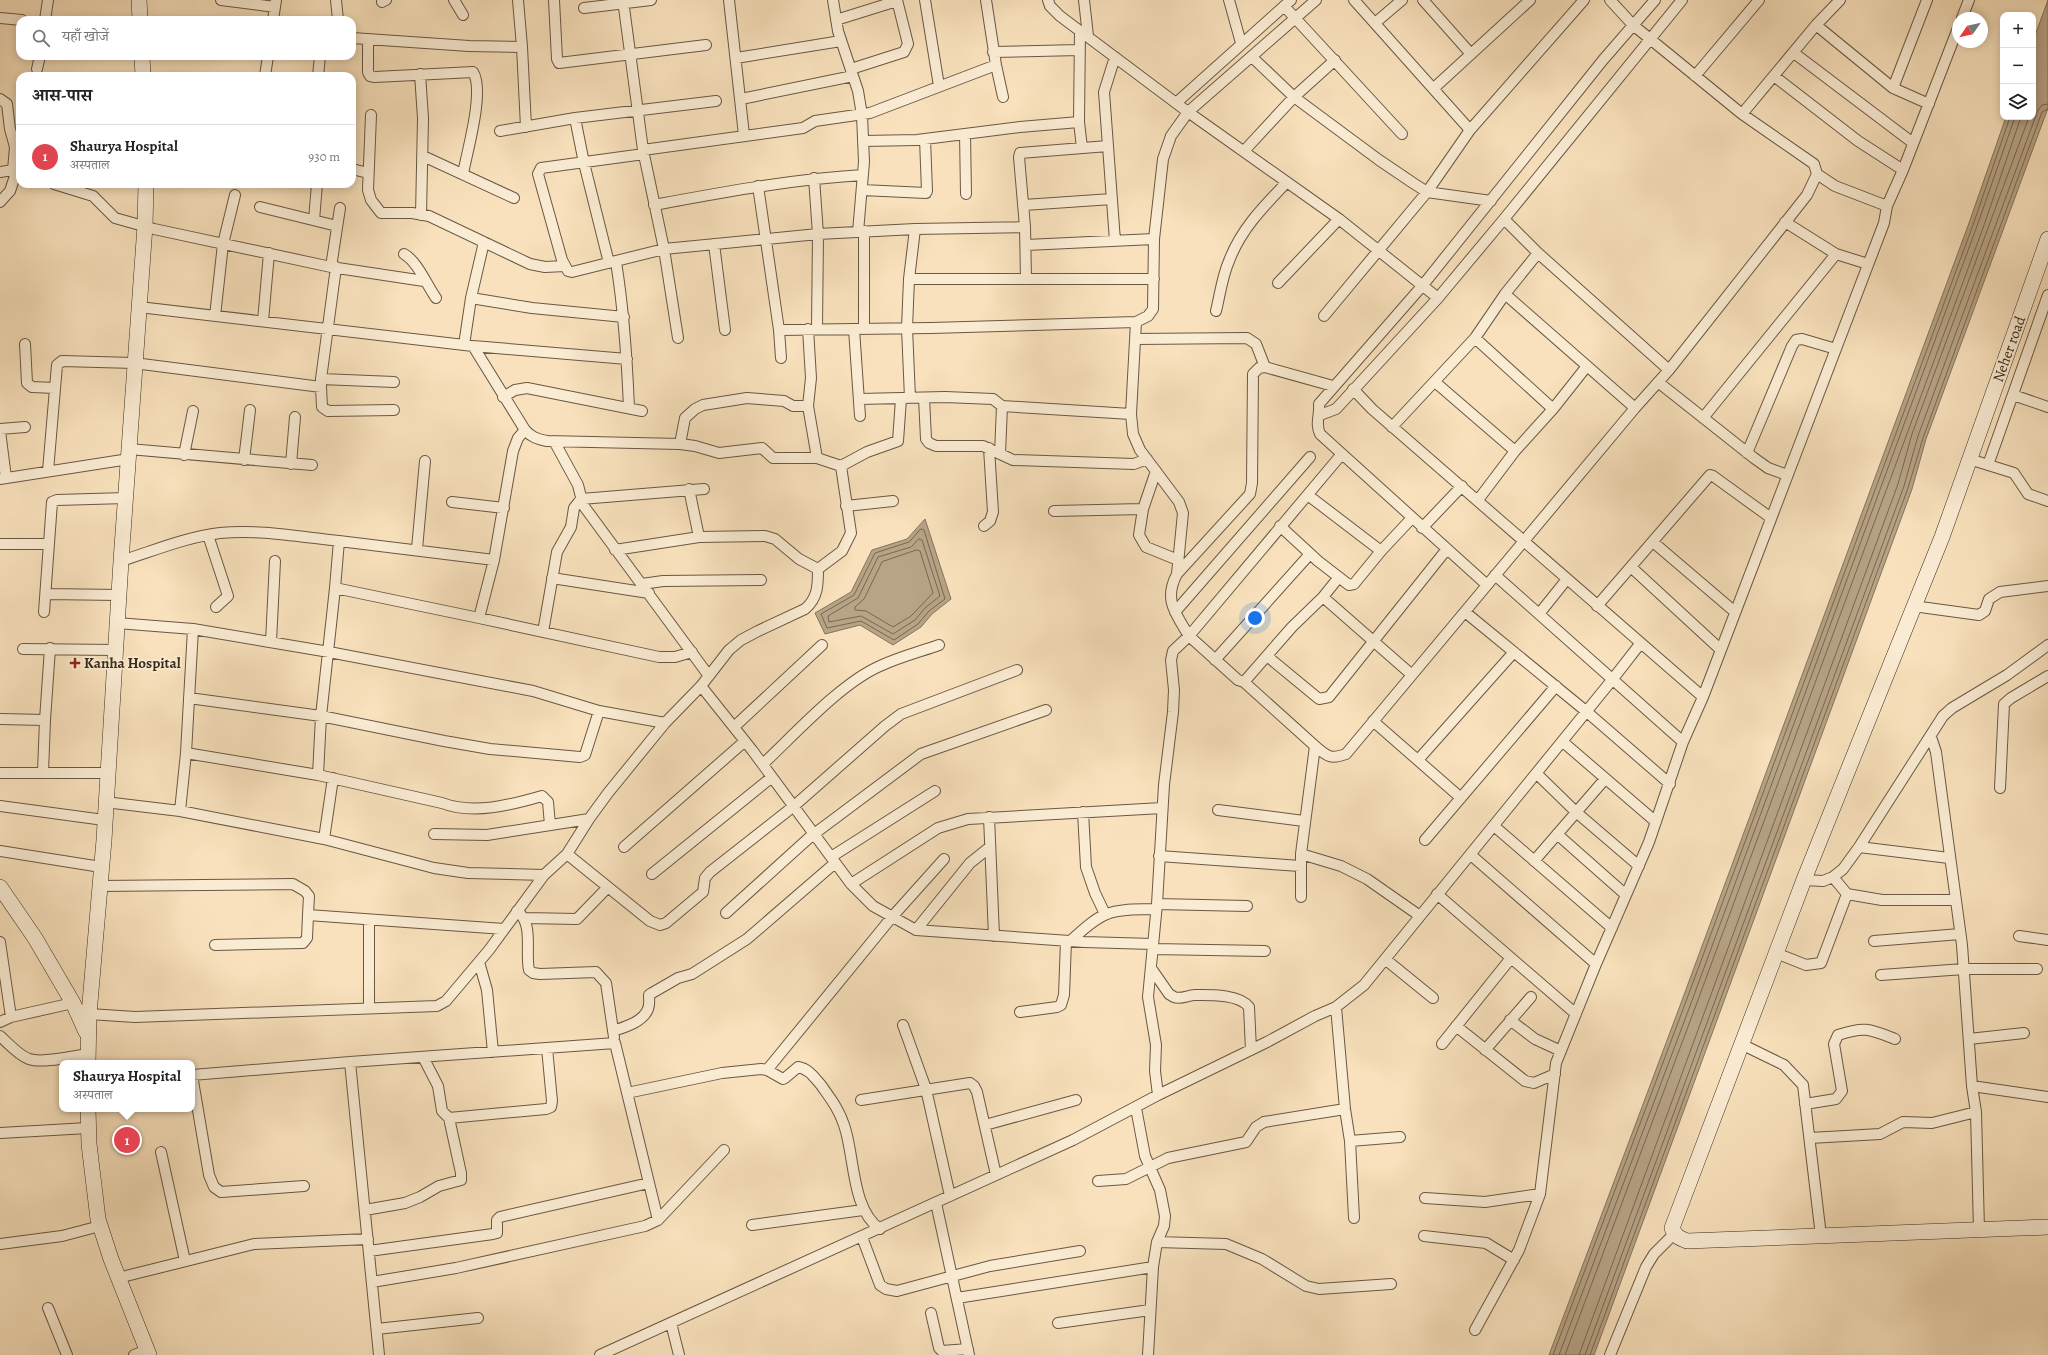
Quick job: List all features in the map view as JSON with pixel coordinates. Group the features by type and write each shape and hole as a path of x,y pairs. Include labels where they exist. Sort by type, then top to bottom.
{"street":[{"path":"46,16 48,0"},
{"path":"139,0 140,16"},
{"path":"221,0 276,4 274,16"},
{"path":"336,0 338,16"},
{"path":"454,0 463,15"},
{"path":"518,0 526,127"},
{"path":"554,0 557,59 559,63 706,45"},
{"path":"584,8 623,2 650,0"},
{"path":"728,0 741,99 744,135"},
{"path":"833,0 841,41 860,97 864,141 859,329 860,416"},
{"path":"741,99 852,72 904,52 907,49 908,44 897,0 836,20"},
{"path":"925,0 939,86"},
{"path":"986,0 993,52 1003,97"},
{"path":"1048,0 1050,6 1060,16 1188,112 1338,219 1438,298"},
{"path":"1082,148 1079,122 1079,50 1084,33 1084,0"},
{"path":"1230,0 1241,43"},
{"path":"778,330 1136,322 1148,316 1153,310 1154,240 1163,158 1171,136 1188,112 1316,0"},
{"path":"1354,0 1470,130"},
{"path":"1375,23 1402,0"},
{"path":"1423,0 1471,54"},
{"path":"1434,88 1530,0"},
{"path":"1324,316 1427,192 1470,130 1584,0"},
{"path":"1610,0 1633,26 1742,114 1814,164 1817,174 1835,186 1887,206"},
{"path":"1320,415 1319,404 1423,285 1655,0"},
{"path":"1488,585 1341,455 1320,434 1316,426 1317,419 1320,415 1336,408 1438,298 1682,0"},
{"path":"1695,76 1759,0"},
{"path":"1742,114 1816,25 1840,0"},
{"path":"1893,88 1927,0"},
{"path":"1964,12 1969,0"},
{"path":"623,2 639,111 643,152 664,249 678,338"},
{"path":"1176,103 1241,43 1288,3 1296,18 1402,134"},
{"path":"0,18 16,19"},
{"path":"1816,25 1893,88 1929,104"},
{"path":"356,38 470,46 522,47"},
{"path":"368,39 368,72 370,76 375,77 470,71 475,75 477,107 463,174"},
{"path":"736,58 841,41"},
{"path":"1475,1330 1514,1260 1540,1194 1556,1063 1596,964 1639,866 1670,784 1683,742 1703,697 1884,223 1887,206 1903,170 1952,44"},
{"path":"993,52 1079,50"},
{"path":"1794,53 1913,143"},
{"path":"1115,57 1104,92 1115,241"},
{"path":"1252,57 1294,97 1379,160 1427,192 1491,200"},
{"path":"37,69 39,60"},
{"path":"142,60 143,72"},
{"path":"266,72 267,60"},
{"path":"318,72 320,60"},
{"path":"1244,151 1294,97 1335,60"},
{"path":"996,65 862,115 815,121 803,128 744,135 584,163 541,168 538,170 538,174 565,266 572,272 613,263 664,249 766,238 914,228 1025,227"},
{"path":"420,74 423,156 421,214"},
{"path":"1774,76 1858,141 1903,170"},
{"path":"0,99 7,104 8,108 10,129 15,147 16,173 10,191 0,202"},
{"path":"500,131 575,118 716,101"},
{"path":"371,115 368,173 369,196 381,213 421,214 537,266 565,266"},
{"path":"575,118 584,163 613,263 624,317 628,359 629,408"},
{"path":"864,141 924,139 1037,125 1079,122"},
{"path":"965,134 966,194"},
{"path":"862,190 923,195 926,193 924,139"},
{"path":"1026,279 1026,245 1019,157 1020,153 1108,146"},
{"path":"423,156 514,198"},
{"path":"356,170 368,173"},
{"path":"0,172 16,173"},
{"path":"1334,386 1265,367 1259,368 1253,374 1252,483 1250,494 1177,574 1171,584 1170,596 1175,612 1189,636 1238,680 1244,682 1315,746 1327,756 1332,757 1346,754 1495,575 1524,543 1635,408 1669,370 1807,195 1817,174"},
{"path":"654,205 758,186 814,178 863,175"},
{"path":"814,178 818,234 812,329 811,378 808,406 817,458"},
{"path":"1216,311 1229,261 1240,238 1257,214 1287,182"},
{"path":"758,186 781,358"},
{"path":"69,188 93,196 115,218 145,226 333,267 424,281"},
{"path":"0,1036 18,1052 30,1059 88,1059 89,1014 98,886 106,802 106,773 116,650 134,363 145,226 146,188"},
{"path":"314,220 317,188"},
{"path":"215,316 223,244 235,195"},
{"path":"1024,205 1112,199"},
{"path":"260,207 337,226"},
{"path":"340,208 321,383 322,407 328,411 394,410"},
{"path":"1278,283 1338,219"},
{"path":"1504,219 1538,253 1669,370"},
{"path":"1785,222 1836,254 1868,264"},
{"path":"484,242 471,298 469,345 525,430 530,435 537,439 554,441 680,444 695,446 719,453 762,448 773,458 817,458 841,466 867,452 898,441 906,399 909,279 914,228"},
{"name":"Neher road","path":"1674,1234 1672,1228 1804,880 1942,537 2048,239"},
{"path":"1026,245 1154,240"},
{"path":"714,244 725,330"},
{"path":"263,321 269,253"},
{"path":"1392,427 1475,338 1505,294 1538,253"},
{"path":"404,254 414,261 424,281 436,298"},
{"path":"1703,418 1836,254"},
{"path":"909,279 1154,279"},
{"path":"1505,294 1635,408"},
{"path":"1988,465 2048,296"},
{"path":"471,298 532,308 624,317"},
{"path":"139,307 469,345 628,359"},
{"path":"1136,322 1131,414 1133,434 1140,450 1179,502 1183,513 1177,574"},
{"path":"1135,339 1247,338 1256,344 1265,367"},
{"path":"1475,338 1553,409"},
{"path":"1748,453 1792,346 1796,340 1802,339 1836,349"},
{"path":"25,344 27,383 32,387 55,388"},
{"path":"48,471 58,362 134,363 321,383 394,382"},
{"path":"1478,500 1515,451 1553,409 1587,366"},
{"path":"1435,382 1515,451"},
{"path":"1658,382 1768,468 1787,475"},
{"path":"503,397 522,388 527,388 642,411"},
{"path":"1353,389 1372,410 1462,486 1524,543 1703,697"},
{"path":"2013,395 2048,407"},
{"path":"680,444 682,422 695,409 703,405 747,398 784,401 793,406 808,406"},
{"path":"924,398 926,439 929,443 936,446 983,446 1013,460 1134,464 1147,459"},
{"path":"859,399 992,399 1002,406 1131,414"},
{"path":"1000,454 1002,406"},
{"path":"244,460 250,410"},
{"path":"184,455 193,411"},
{"path":"291,464 295,417"},
{"path":"25,427 0,430 3,479 129,454 184,455 312,465"},
{"path":"479,618 494,560 515,443 525,430"},
{"path":"554,441 578,485 581,499 615,550 649,593 709,676"},
{"path":"984,526 990,521 993,512 989,448"},
{"path":"1158,1095 1155,1070 1156,1045 1148,997 1153,947 1162,808 1173,712 1174,690 1171,660 1174,651 1189,636 1341,455"},
{"path":"1175,612 1310,457"},
{"path":"1969,459 2014,473 2028,494 2048,501"},
{"path":"417,549 424,461"},
{"path":"818,568 842,551 851,533 841,466"},
{"path":"1156,471 1143,509 1139,535 1146,548 1178,560"},
{"path":"1597,606 1710,475 1771,518"},
{"path":"1422,528 1462,486"},
{"path":"689,489 699,537"},
{"path":"543,632 557,552 571,528 574,508 581,499 689,489 704,489"},
{"path":"1308,496 1380,551"},
{"path":"44,612 52,502 57,500 126,498"},
{"path":"846,506 893,501"},
{"path":"452,502 504,508"},
{"path":"1054,511 1143,509"},
{"path":"1280,526 1310,554 1349,585 1354,584 1380,551 1411,518"},
{"path":"121,562 208,535 251,532 417,549 494,560"},
{"path":"208,535 228,593 226,600 216,607"},
{"path":"615,550 699,537 764,536 775,539 799,559 818,568"},
{"path":"318,775 321,716 329,652 339,541"},
{"path":"1653,542 1735,612"},
{"path":"0,544 48,544"},
{"path":"1267,656 1319,699 1323,700 1329,697 1447,549"},
{"path":"1215,660 1310,554"},
{"path":"271,642 275,561"},
{"path":"1631,567 1721,650"},
{"path":"89,1014 135,1017 437,1006 452,996 504,929 521,914 544,875 567,854 589,819 665,723 701,686 729,650 741,640 805,609 812,603 817,591 818,568"},
{"path":"1495,575 1683,742"},
{"path":"1244,682 1292,626 1323,597 1339,577"},
{"path":"552,578 649,593"},
{"path":"1538,614 1567,579"},
{"path":"642,584 663,581 761,580"},
{"path":"1913,606 1978,616 1985,611 1989,599 2000,592 2048,586"},
{"path":"335,588 659,657 675,657 692,652"},
{"path":"46,594 119,595"},
{"path":"1323,597 1412,675"},
{"path":"1465,612 1587,712 1670,784"},
{"path":"117,623 193,630 329,652 533,691 599,711 665,723"},
{"path":"180,811 186,752 193,630"},
{"path":"600,1355 1073,1140 1158,1095 1336,1007 1364,985 1437,894 1471,856 1640,644"},
{"path":"734,727 822,645"},
{"path":"763,764 835,696 859,678 880,666 939,645"},
{"path":"1804,880 1823,881 1833,877 1843,869 1931,737 1943,716 1952,708 2007,675 2048,645"},
{"path":"23,649 50,648 116,650"},
{"path":"43,772 44,720 50,648"},
{"path":"1418,760 1514,652"},
{"path":"567,854 650,921 660,925 666,923 703,892 705,878 710,872 794,806 885,726 901,714 1017,670"},
{"path":"2000,788 2004,704 2011,698 2048,676"},
{"path":"701,686 763,764 851,884 873,906 916,930 1153,947 1265,951"},
{"path":"1425,840 1556,686"},
{"path":"189,698 321,716 490,749 580,757 585,755 599,711"},
{"path":"726,913 814,834 921,754 1046,710"},
{"path":"0,719 44,720"},
{"path":"1373,720 1461,798"},
{"path":"1931,737 1936,752 1964,969 1968,1039 1976,1112 1979,1230"},
{"path":"624,847 745,741"},
{"path":"1563,742 1656,822"},
{"path":"1301,897 1300,866 1304,821 1315,746"},
{"path":"186,752 333,778 442,803 455,808 481,808 542,796 548,802 550,825"},
{"path":"0,773 106,773"},
{"path":"1537,774 1576,812 1639,866"},
{"path":"652,874 772,777"},
{"path":"324,839 333,778"},
{"path":"1534,861 1605,778"},
{"path":"613,1031 628,1026 645,1015 650,1004 649,995 678,978 692,974 747,940 833,860 935,791"},
{"path":"106,802 180,811 324,839 434,868 468,873 544,875"},
{"path":"0,806 104,820"},
{"path":"851,884 938,828 968,818 1162,808"},
{"path":"1218,810 1304,821"},
{"path":"1083,812 1086,867 1095,893 1105,914"},
{"path":"989,817 994,936"},
{"path":"434,834 487,836 589,819"},
{"path":"1494,826 1612,928"},
{"path":"1557,834 1626,895"},
{"path":"916,930 970,863 990,847"},
{"path":"1859,847 1949,858"},
{"path":"0,851 101,867"},
{"path":"1301,854 1341,866 1367,879 1420,916"},
{"path":"1159,856 1300,866"},
{"path":"1471,856 1596,964"},
{"path":"767,1070 892,917 944,859"},
{"path":"1833,877 1847,894 1882,900 1955,900"},
{"path":"98,886 293,884 305,891 309,896 307,938 303,943 215,944"},
{"path":"0,887 35,938 73,1003 88,1035"},
{"path":"521,914 577,918 608,887"},
{"path":"1437,894 1576,1014"},
{"path":"1776,953 1806,966 1821,963 1847,894"},
{"path":"1020,1012 1057,1007 1061,1005 1064,995 1068,941 1105,914 1156,906 1247,906"},
{"path":"521,914 527,928 529,970 533,973 540,974 596,972 606,983 615,1043 658,1220"},
{"path":"308,915 504,929"},
{"path":"369,920 369,1008"},
{"path":"1874,941 1960,934"},
{"path":"2019,936 2048,940"},
{"path":"0,942 11,1017"},
{"path":"1442,1044 1511,958"},
{"path":"1385,959 1433,998"},
{"path":"479,962 487,990 493,1052"},
{"path":"1151,968 1169,994 1174,997 1194,995 1218,996 1233,998 1246,1004 1249,1007 1251,1050"},
{"path":"1881,975 1964,969 2037,969"},
{"path":"1485,1050 1531,997"},
{"path":"0,1022 11,1017 73,1003"},
{"path":"1336,1007 1345,1109 1350,1141 1354,1218"},
{"path":"1510,1020 1535,1039 1561,1051"},
{"path":"903,1025 926,1089 950,1196"},
{"path":"1456,1026 1525,1081 1534,1083 1555,1074"},
{"path":"1805,1104 1836,1099 1842,1091 1834,1044 1838,1035 1862,1028 1873,1030 1896,1039"},
{"path":"1968,1039 2024,1033"},
{"path":"195,1075 615,1043"},
{"path":"1741,1044 1784,1065 1802,1085 1810,1138 1821,1236"},
{"path":"449,1118 546,1109 551,1107 552,1101 547,1048"},
{"path":"365,1210 405,1202 420,1197 439,1186 461,1180 461,1173 449,1118 442,1111 438,1086 423,1057"},
{"path":"350,1062 379,1355"},
{"path":"627,1094 722,1073 767,1070 783,1079 798,1067 809,1071 835,1104 845,1126 863,1210 872,1223 880,1229"},
{"path":"861,1100 962,1083 970,1083 974,1086 985,1125 996,1175"},
{"path":"1972,1086 2048,1097"},
{"path":"195,1093 209,1175 214,1187 221,1192 304,1186"},
{"path":"985,1125 1076,1100"},
{"path":"1136,1108 1149,1168 1160,1190 1165,1216 1164,1226 1157,1242 1153,1267 1148,1355"},
{"path":"1098,1181 1126,1180 1168,1158 1246,1142 1256,1127 1264,1122 1345,1109"},
{"path":"88,1112 90,1151 100,1226 144,1353"},
{"path":"1810,1138 1880,1134 1903,1122 1932,1123 1976,1112"},
{"path":"0,1133 88,1128"},
{"path":"1350,1141 1400,1137"},
{"path":"372,1282 456,1268 645,1226 658,1220 724,1150"},
{"path":"161,1152 185,1261"},
{"path":"369,1251 493,1234 497,1233 497,1220 500,1217 649,1183"},
{"path":"1425,1198 1485,1202 1540,1194"},
{"path":"931,1313 939,1348 942,1351 969,1352 936,1203"},
{"path":"752,1225 863,1210"},
{"path":"0,1244 62,1236 100,1226"},
{"path":"1610,1355 1646,1267 1654,1254 1674,1234 1678,1238 1687,1241 2048,1228"},
{"path":"1424,1236 1486,1243 1514,1260"},
{"path":"862,1237 880,1285 886,1289 897,1291 990,1266 1080,1251"},
{"path":"118,1278 254,1244 368,1239"},
{"path":"1157,1242 1226,1244 1262,1259 1282,1273 1306,1286 1319,1289 1391,1284"},
{"path":"957,1298 1153,1267"},
{"path":"48,1308 67,1355"},
{"path":"1058,1322 1150,1310"},
{"path":"377,1328 478,1318"},
{"path":"671,1323 679,1355"}],"water":[{"path":"2048,0 2048,108 1926,439 1912,489 1594,1355 1549,1355 1681,1003 1969,223 2005,120 2036,120 2036,33"},
{"path":"925,519 951,599 932,614 921,627 893,645 860,625 825,634 815,613 851,592 872,550 907,539"}],"place":[{"name":"Kanha Hospital","path":"75,663"},
{"name":"Shaurya Hospital","path":"127,1140"}]}
